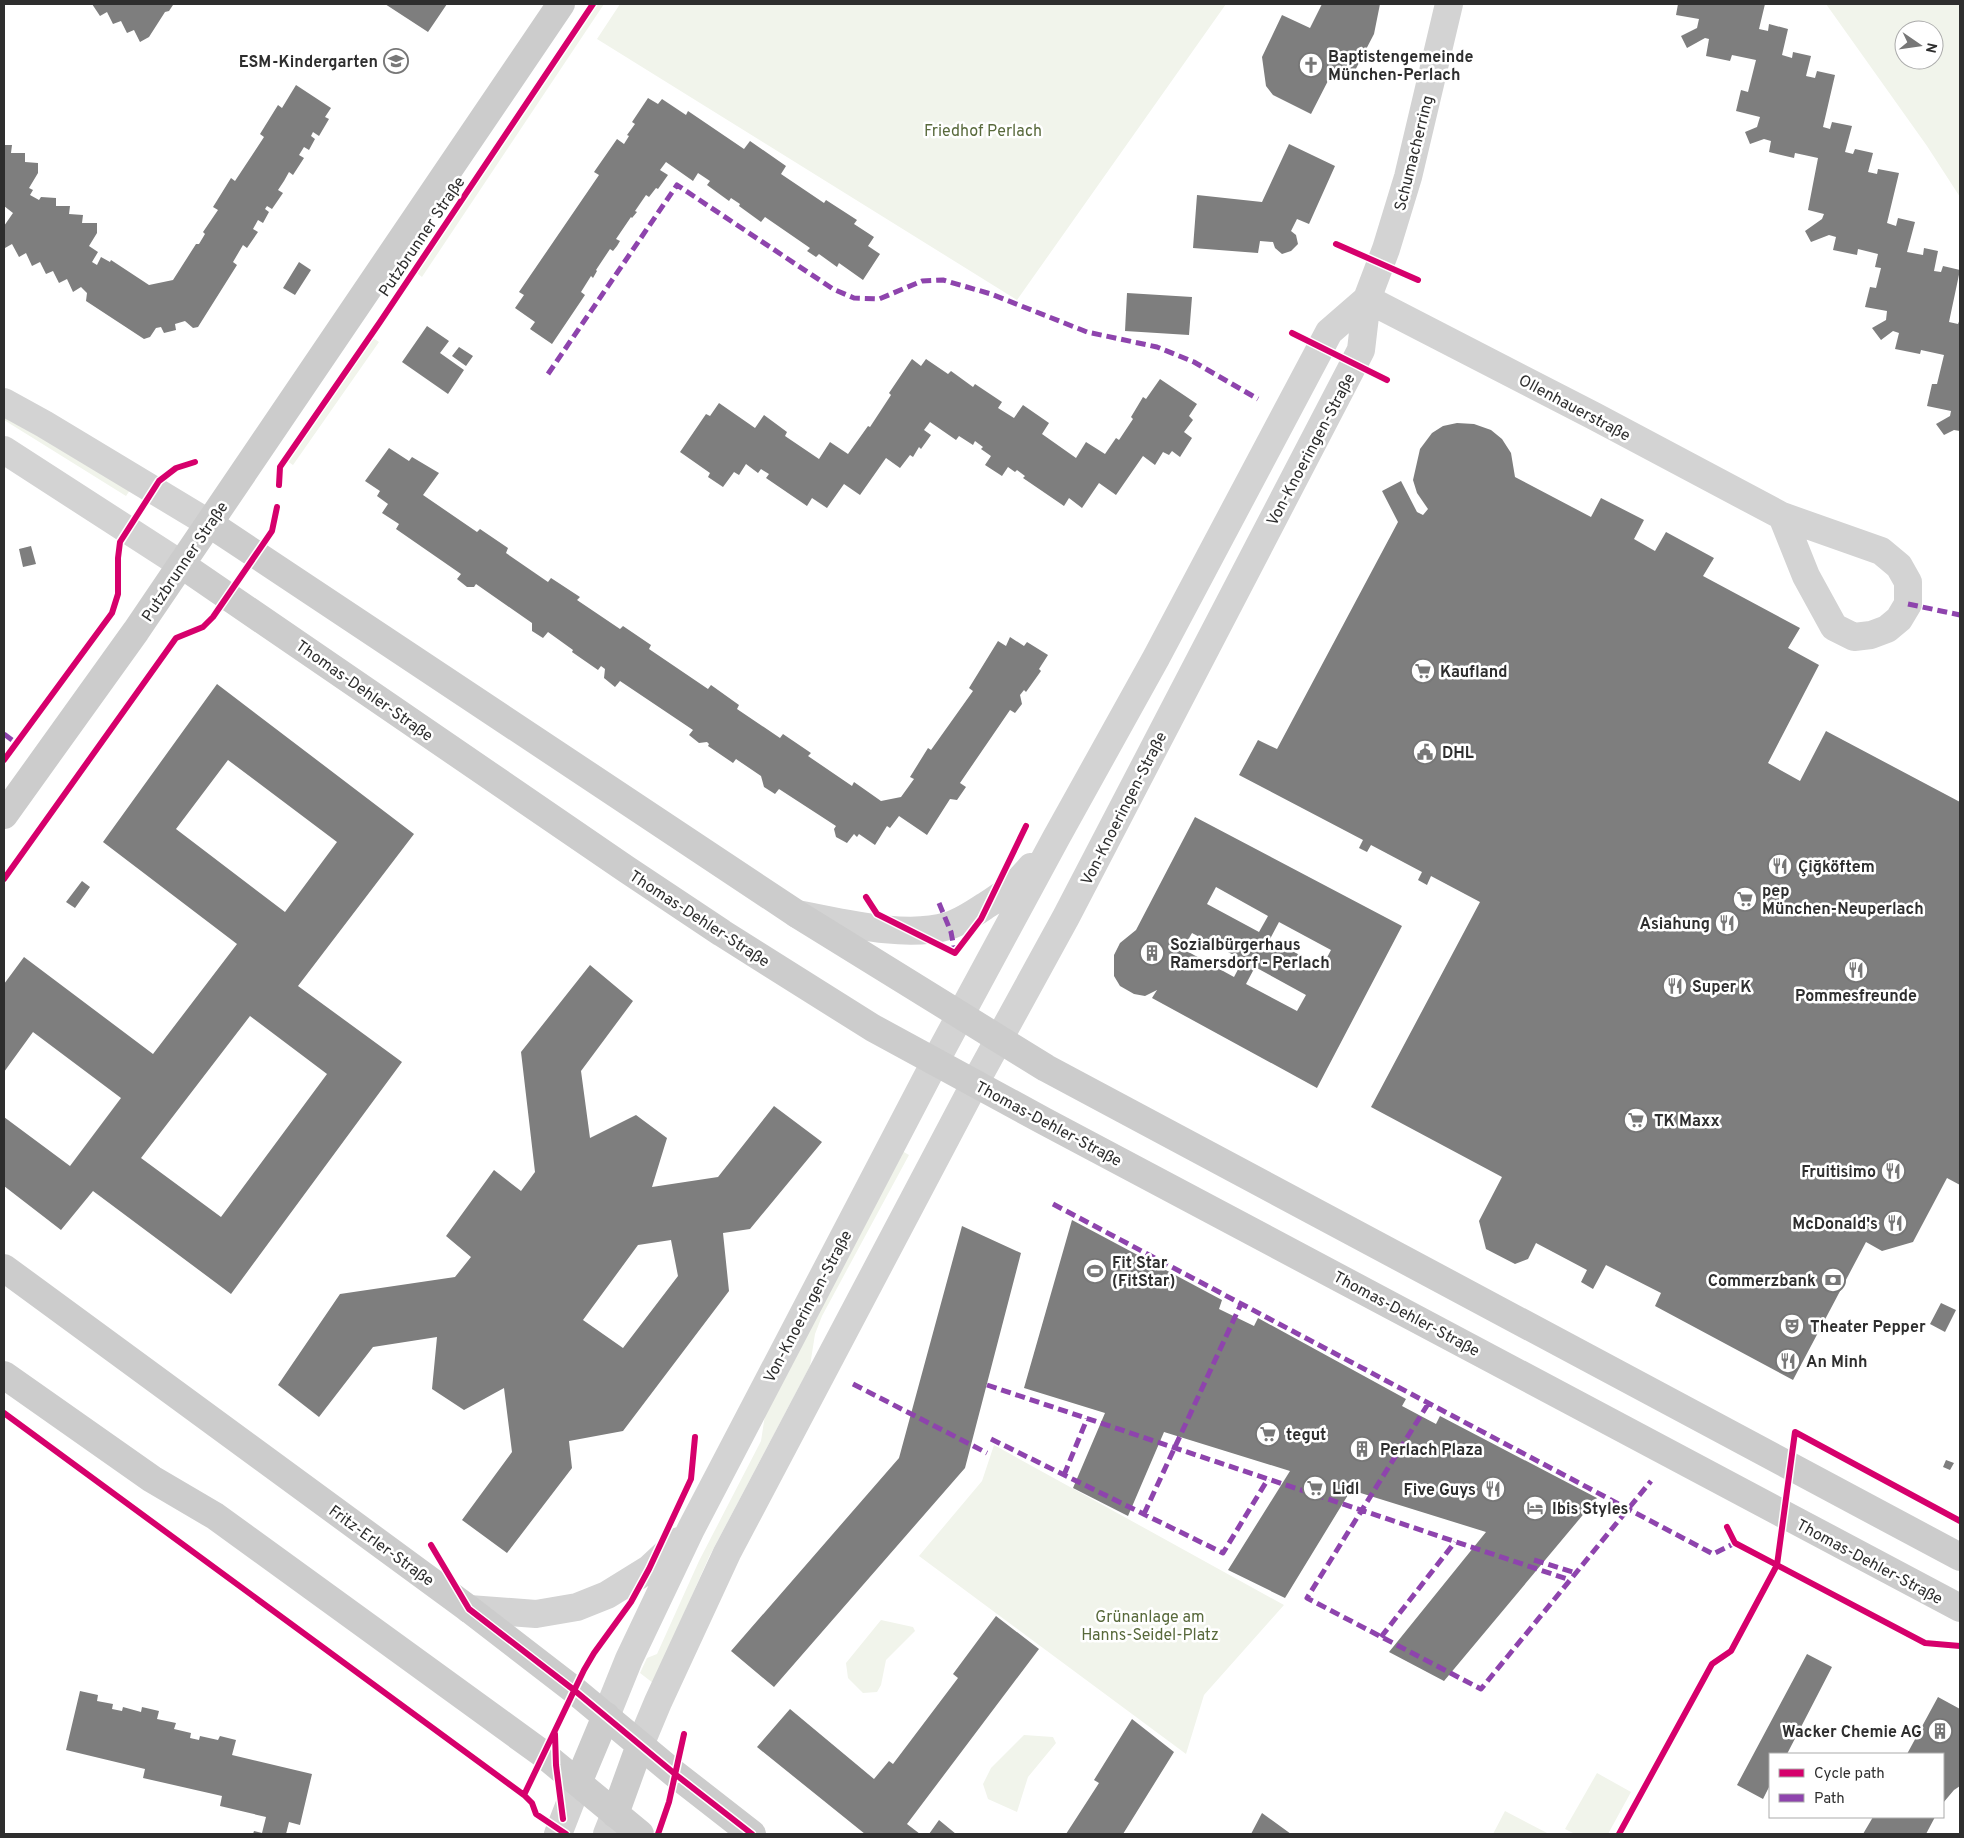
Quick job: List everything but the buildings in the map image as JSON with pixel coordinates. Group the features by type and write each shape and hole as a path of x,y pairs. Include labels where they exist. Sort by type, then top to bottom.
{"main road":[{"name":"Putzbrunner Straße","path":"4,815 136,632 561,4"},
{"path":"210,524 798,914 1046,1068 1960,1557"},
{"name":"Thomas-Dehler-Straße","path":"182,565 714,928 850,1014 975,1084 1870,1562 1960,1608"},
{"name":"Fritz-Erler-Straße","path":"4,1268 468,1609 606,1716 752,1834"},
{"path":"4,1375 152,1479 215,1516 543,1754 578,1783 611,1824 640,1834"},
{"name":"Von-Knoeringen-Straße","path":"578,1783 606,1716"},
{"path":"611,1824 640,1745"}],"street":[{"name":"Schumacherring","path":"1367,299 1386,249 1408,177 1449,4"},
{"name":"Ollenhauerstraße","path":"1367,299 1594,416 1782,516 1881,551 1900,566 1908,582 1908,604 1899,619 1887,629 1871,635 1854,637 1834,627 1806,576 1782,516"},
{"name":"Von-Knoeringen-Straße","path":"606,1716 629,1659 691,1529 960,1015 1156,658 1329,332 1367,299"},
{"name":"Von-Knoeringen-Straße","path":"1000,1039 1066,917 1361,350 1367,299"},
{"path":"4,402 210,524"},
{"path":"4,450 182,565"},
{"name":"Von-Knoeringen-Straße","path":"798,914 876,928 927,930 948,926 962,921 1015,886 1056,838"},
{"path":"640,1745 727,1553 1000,1039"},
{"path":"468,1609 536,1614 577,1607 607,1595 649,1570 691,1529"},
{"path":"558,1834 578,1783"}],"green space":[{"path":"597,4 604,4 422,277 417,273"},
{"name":"Friedhof Perlach","path":"620,4 1226,4 1017,300 597,39"},
{"path":"1826,4 1960,4 1960,197 1927,146"},
{"path":"373,338 379,342 293,465 287,461"},
{"path":"4,412 132,487 126,496 4,420"},
{"path":"902,1151 909,1155 822,1316 815,1334 810,1366 709,1557 653,1683 640,1673 647,1658 657,1654 699,1561 761,1441 767,1402"},
{"name":"Grünanlage am Hanns-Seidel-Platz","path":"994,1445 1284,1605 1204,1695 1186,1754 919,1556 982,1481"},
{"path":"881,1620 913,1627 915,1631 886,1660 881,1685 877,1692 863,1693 848,1678 846,1663"},
{"path":"1024,1735 1053,1737 1056,1743 1028,1777 1017,1812 988,1799 983,1784 991,1768"},
{"path":"1597,1773 1631,1792 1608,1834 1575,1834 1565,1829"},
{"path":"1505,1811 1549,1834 1493,1834"}],"marked path":[{"path":"548,374 677,185 833,289 854,298 879,299 922,281 943,280 991,294 1087,332 1157,347 1194,362 1258,399"},
{"path":"1908,604 1960,615"},
{"path":"4,734 16,743"},
{"path":"939,903 951,932 955,953"},
{"path":"1053,1204 1713,1554 1735,1543"},
{"path":"1144,1514 1241,1304"},
{"path":"853,1384 987,1453"},
{"path":"987,1385 1570,1580"},
{"path":"1428,1404 1307,1598 1481,1689 1651,1481"},
{"path":"1064,1475 1087,1419"},
{"path":"991,1439 1223,1553 1268,1479"},
{"path":"1381,1637 1455,1542"},
{"path":"1534,1560 1576,1573"}],"cycle path":[{"path":"279,485 280,467 380,322 593,4"},
{"path":"1336,244 1418,280"},
{"path":"1292,333 1387,380"},
{"path":"4,760 112,613 118,594 120,542 159,481 176,468 195,462"},
{"path":"4,879 176,638 203,627 213,617 272,531 277,507"},
{"path":"866,897 877,914 955,953 981,919 1026,826"},
{"path":"4,1413 524,1795 532,1803 536,1814 566,1834"},
{"path":"1619,1834 1712,1664 1731,1651 1777,1565 1795,1432 1960,1521"},
{"path":"524,1795 584,1670 631,1602 649,1569 691,1479 695,1437"},
{"path":"1727,1527 1735,1543 1925,1643 1960,1646"},
{"path":"431,1545 469,1609 574,1690 675,1774 752,1834"},
{"path":"555,1734 556,1765 563,1819"},
{"path":"658,1834 669,1802 684,1734"}],"place":[{"name":"ESM-Kindergarten","path":"396,61"},
{"name":"Baptistengemeinde München-Perlach","path":"1311,65"},
{"name":"Kaufland","path":"1423,671"},
{"name":"DHL","path":"1425,752"},
{"name":"Çiğköftem","path":"1780,866"},
{"name":"pep München-Neuperlach","path":"1745,899"},
{"name":"Asiahung","path":"1727,923"},
{"name":"Sozialbürgerhaus Ramersdorf - Perlach","path":"1152,953"},
{"name":"Pommesfreunde","path":"1856,970"},
{"name":"Super K","path":"1675,986"},
{"name":"TK Maxx","path":"1636,1120"},
{"name":"Fruitisimo","path":"1893,1171"},
{"name":"McDonald's","path":"1895,1223"},
{"name":"Fit Star (FitStar)","path":"1095,1271"},
{"name":"Commerzbank","path":"1833,1280"},
{"name":"Theater Pepper","path":"1792,1326"},
{"name":"An Minh","path":"1788,1361"},
{"name":"tegut","path":"1268,1434"},
{"name":"Perlach Plaza","path":"1362,1449"},
{"name":"Lidl","path":"1315,1488"},
{"name":"Five Guys","path":"1493,1489"},
{"name":"Ibis Styles","path":"1535,1508"},
{"name":"Wacker Chemie AG","path":"1940,1731"}]}
